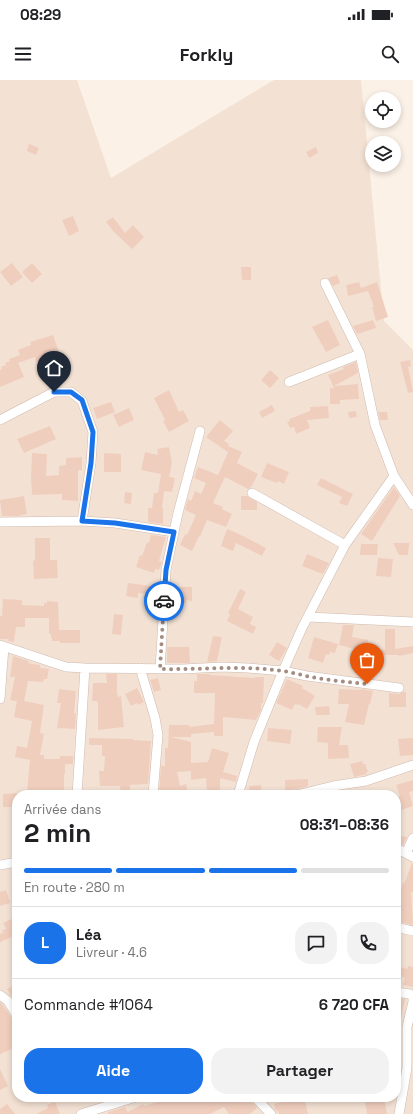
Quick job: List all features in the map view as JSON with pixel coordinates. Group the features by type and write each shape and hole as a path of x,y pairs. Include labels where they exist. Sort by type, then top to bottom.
{"street":[{"path":"325,283 360,354 375,425 394,476 413,505"},
{"path":"289,382 360,354"},
{"path":"0,420 54,392 71,392 82,400 93,432 91,463 82,521"},
{"path":"160,669 166,570 178,514 200,431"},
{"path":"240,790 254,742 283,671 309,617 345,545 394,476"},
{"path":"252,493 345,545"},
{"path":"0,522 82,521 115,523 174,532"},
{"path":"309,617 413,622"},
{"path":"0,699 2,646 66,667 183,669 222,667 283,671 315,677 399,688"},
{"path":"77,790 85,668"},
{"path":"140,668 155,718 158,735 153,790"},
{"path":"317,790 366,781 413,766"},
{"path":"401,850 410,855 413,838"},
{"path":"0,865 12,863"},
{"path":"401,928 413,931"},
{"path":"399,1114 410,1068 407,1027 412,997 410,994 401,993"},
{"path":"0,995 8,1001 12,1008"},
{"path":"81,1114 120,1102"},
{"path":"260,1102 271,1114"}],"shaded area":[{"path":"0,80 77,80 111,178 274,80 361,80 366,136 365,136 365,172 370,172 384,321 413,350 413,1114 0,1114"}],"building":[{"path":"29,144 39,148 36,155 27,151"},
{"path":"316,147 318,153 309,158 306,152"},
{"path":"73,216 79,231 69,236 62,220"},
{"path":"113,217 125,233 133,225 144,237 132,249 113,231 106,222"},
{"path":"12,263 23,277 11,286 0,272"},
{"path":"32,263 42,274 32,283 22,272"},
{"path":"241,267 251,267 251,280 242,280"},
{"path":"337,275 340,283 333,286 328,278"},
{"path":"359,282 361,288 377,282 388,317 376,321 372,307 374,307 368,291 348,296 346,285"},
{"path":"328,320 340,345 326,352 312,327"},
{"path":"373,320 376,328 357,334 353,326"},
{"path":"53,335 60,355 52,356 36,362 35,357 18,363 24,377 0,387 1,367 10,361 9,359 20,355 18,350 31,345 30,342"},
{"path":"410,360 411,366 408,367 413,392 408,393 400,362"},
{"path":"356,362 358,373 334,386 358,384 359,399 340,400 340,404 330,404 330,388 334,388 328,375 344,369 343,367"},
{"path":"270,370 279,378 270,388 261,380"},
{"path":"169,390 179,412 183,410 189,421 169,432 154,398"},
{"path":"111,402 115,412 97,419 93,408"},
{"path":"272,405 275,411 262,418 259,412"},
{"path":"328,406 329,418 307,420 310,428 296,434 294,427 290,428 287,422 290,421 289,419 310,411 310,407"},
{"path":"129,408 134,420 119,427 113,415"},
{"path":"356,411 357,417 349,418 348,412"},
{"path":"378,412 387,412 388,420 380,420"},
{"path":"220,420 233,431 224,441 229,444 228,446 242,452 237,463 258,474 251,487 248,489 225,477 213,503 223,507 222,509 232,514 226,527 207,520 192,551 180,545 185,534 187,535 196,515 185,510 188,499 191,501 195,491 201,494 206,483 194,478 198,467 218,475 228,452 206,437"},
{"path":"50,426 56,439 24,453 17,439"},
{"path":"169,447 172,463 169,477 175,478 172,492 164,491 162,508 163,524 148,522 148,508 152,508 154,493 158,493 161,474 141,470 145,452 158,455 157,449"},
{"path":"32,453 47,454 46,476 59,475 59,466 66,465 66,458 82,457 82,470 78,470 78,501 62,500 62,494 32,495"},
{"path":"104,453 121,454 121,472 104,472"},
{"path":"267,463 289,472 284,484 261,477"},
{"path":"321,478 353,494 347,506 339,503 342,497 317,485"},
{"path":"394,487 400,496 372,541 361,534"},
{"path":"125,492 132,493 131,504 124,503"},
{"path":"24,496 27,514 2,516 0,500"},
{"path":"241,496 247,496 257,502 257,510 241,510"},
{"path":"227,529 266,548 262,556 236,543 233,551 221,546"},
{"path":"151,535 166,537 159,561 162,562 159,570 155,569 154,573 136,567 147,542 149,543"},
{"path":"35,538 50,538 50,560 57,560 58,578 34,579 33,561 35,560"},
{"path":"393,543 409,543 408,555 399,555"},
{"path":"361,544 378,544 377,555 360,555"},
{"path":"307,554 329,563 323,574 302,566"},
{"path":"378,558 393,559 391,577 376,576"},
{"path":"128,583 159,587 158,595 138,593 138,598 126,596"},
{"path":"177,587 192,587 192,601 186,600 186,603 177,603"},
{"path":"240,589 246,592 238,609 253,617 250,624 256,627 253,634 227,621 230,614 228,613"},
{"path":"3,599 22,600 22,605 44,606 44,603 47,603 47,601 58,602 59,630 80,630 80,643 60,643 60,641 52,641 51,634 49,634 49,618 25,618 25,627 16,627 14,642 8,641 9,639 0,639 0,616 2,616"},
{"path":"114,614 123,615 121,635 112,634"},
{"path":"343,625 354,625 352,637 368,640 366,652 371,653 367,674 354,671 359,650 339,645"},
{"path":"385,629 395,629 395,649 413,646 413,653 399,656 380,655 379,651 385,650"},
{"path":"213,636 222,637 217,661 207,662"},
{"path":"314,637 338,644 335,653 330,652 329,655 326,654 323,663 308,658"},
{"path":"277,642 287,648 279,661 269,655"},
{"path":"167,647 189,647 190,663 167,663"},
{"path":"13,656 29,661 28,663 40,665 40,668 49,669 47,679 44,679 43,682 28,681 24,701 44,705 40,733 44,734 40,755 44,755 44,759 60,759 60,756 73,756 73,764 65,764 64,790 27,790 30,760 15,757 17,746 27,748 32,721 14,717 17,701 10,700 15,677 10,677"},
{"path":"106,674 117,674 117,695 118,697 121,696 124,727 98,730 98,704 97,701 92,701 93,683 107,683"},
{"path":"197,674 255,678 264,677 263,703 261,703 261,710 256,720 223,717 223,736 214,736 214,732 191,734 191,737 171,737 191,742 191,763 208,762 212,748 229,753 223,772 237,776 236,782 220,778 220,790 207,790 206,778 191,780 191,771 177,772 180,786 186,784 187,790 159,790 161,766 165,766 165,748 168,748 169,725 189,725 189,727 214,724 215,693 194,693 194,681 197,681"},
{"path":"158,678 161,690 154,692 150,680"},
{"path":"287,679 303,686 302,688 315,696 307,709 295,704 292,710 276,703"},
{"path":"137,688 144,702 131,706 125,694"},
{"path":"59,689 76,691 74,713 76,713 75,729 57,728 61,703 57,703"},
{"path":"339,689 361,689 373,691 364,725 345,722 349,704 338,704"},
{"path":"406,692 406,707 389,707 389,693 399,694"},
{"path":"329,706 330,715 316,715 315,707"},
{"path":"318,727 342,727 339,745 348,745 349,758 328,759 328,743 317,742"},
{"path":"268,728 292,730 290,744 267,741"},
{"path":"89,738 151,741 148,784 130,785 130,790 120,790 120,786 100,786 99,771 104,771 105,756 102,756 102,745 89,745"},
{"path":"413,738 413,755 400,756 398,739"},
{"path":"362,761 363,764 365,764 368,772 366,772 367,774 354,777 350,764"},
{"path":"308,779 308,786 293,790 285,790 285,780"},
{"path":"413,780 413,791 409,792 413,806 401,810 401,790 398,790 396,785"},
{"path":"261,785 262,790 249,790 249,786"},
{"path":"12,793 12,807 3,807 3,794"},
{"path":"401,836 407,837 403,845 401,844"},
{"path":"413,863 413,892 411,892 413,925 401,922 401,893 402,883 404,884"},
{"path":"6,890 10,903 0,906 0,892"},
{"path":"12,919 12,937 0,942 0,934 3,933 2,930 6,929 3,923"},
{"path":"408,966 413,967 413,987 403,985 405,978 401,977 401,967 407,969"},
{"path":"12,986 12,997 7,989"},
{"path":"401,999 405,999 401,1018"},
{"path":"0,1002 12,1019 12,1049 0,1054"},
{"path":"0,1069 8,1086 0,1090"},
{"path":"55,1102 60,1114 36,1114 48,1108 47,1105"},
{"path":"158,1102 252,1102 257,1108 250,1114 229,1114 224,1107 210,1114 108,1114 108,1112 125,1107 128,1112 143,1104 144,1106"},
{"path":"283,1102 305,1102 308,1114 279,1114 278,1111 275,1110 274,1104"},
{"path":"365,1102 385,1102 387,1114 367,1114"},
{"path":"7,1104 15,1114 0,1114 0,1109"}],"way so far":[{"path":"164,601 160,669 222,667 248,668 283,671 352,683 367,684"}],"route":[{"path":"54,392 71,392 82,400 93,432 91,463 82,521 115,523 174,532 166,570 164,601"}]}
